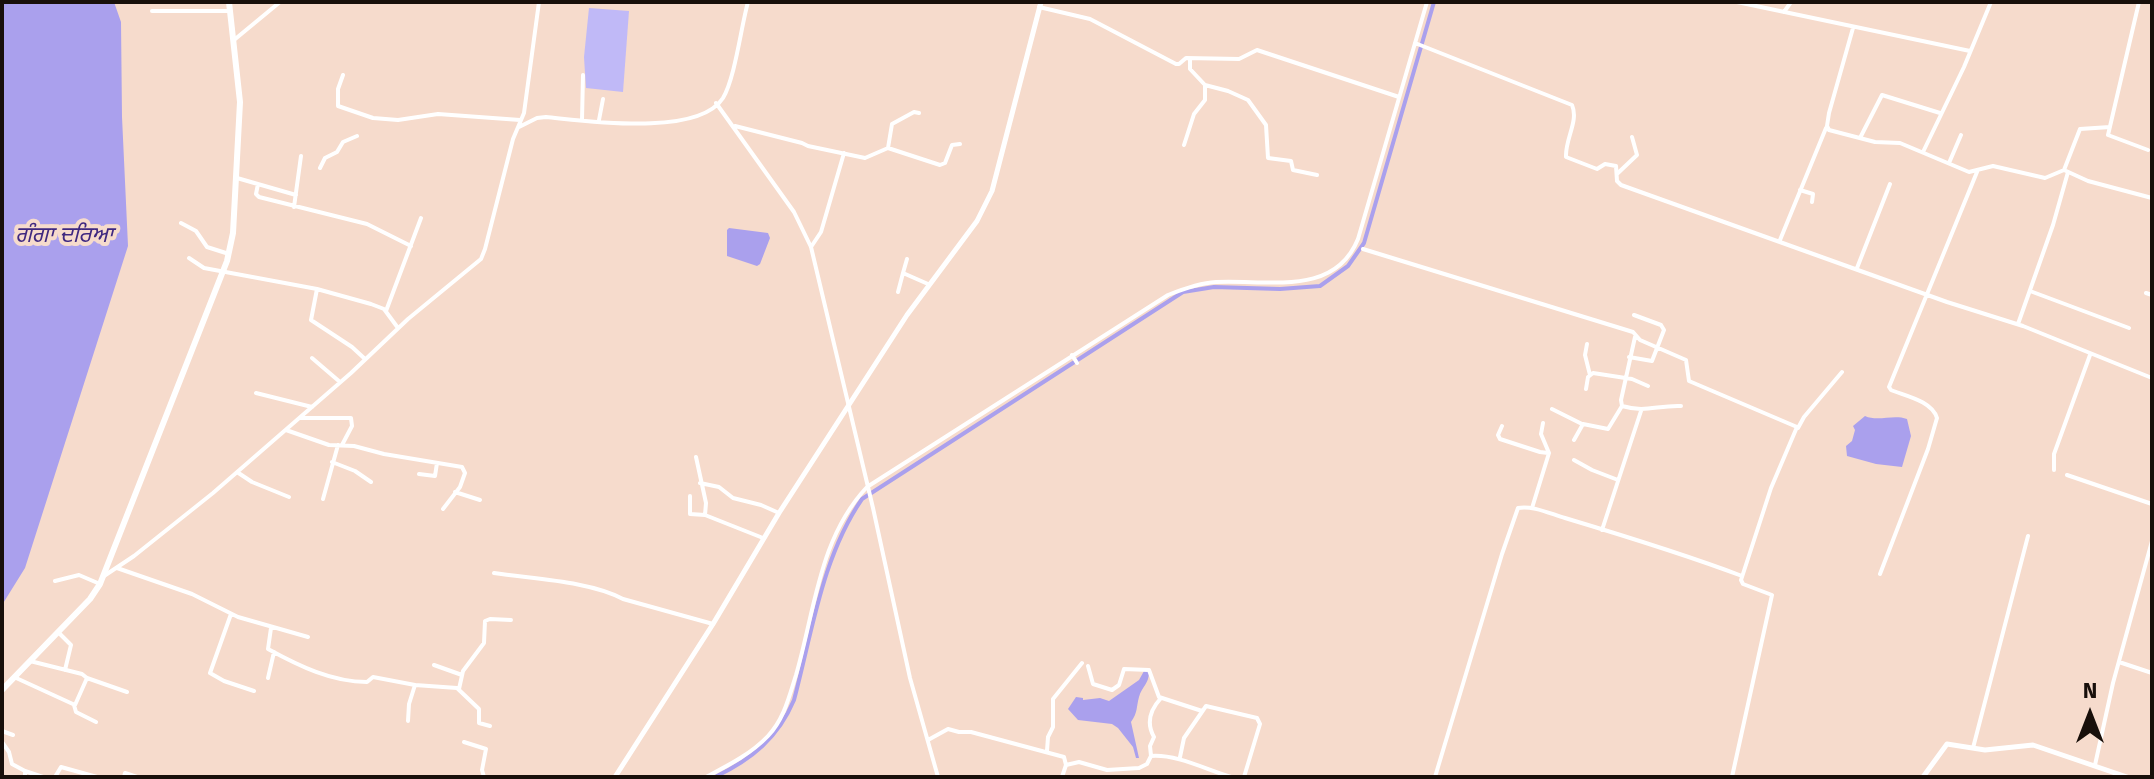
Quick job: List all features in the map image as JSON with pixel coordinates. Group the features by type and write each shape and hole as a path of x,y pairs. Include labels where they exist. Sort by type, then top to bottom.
{"main road":[{"path":"2,690 90,599 100,584 223,273 233,233 240,102 229,2"}],"street":[{"path":"234,40 280,2"},
{"path":"104,576 237,472 483,255 517,128 524,113 539,2"},
{"path":"517,128 542,117 656,124 714,109 725,95 748,2"},
{"path":"706,777 755,747 769,735 781,718 800,663 826,557 842,520 868,489 1074,359 1160,300 1182,289 1215,282 1307,281 1334,270 1346,258 1358,239 1399,97 1419,45 1427,4 1417,2"},
{"path":"1737,2 1970,51"},
{"path":"1784,12 1791,2"},
{"path":"1923,152 1991,2"},
{"path":"2139,2 2109,136 2148,150"},
{"path":"615,777 849,404 928,284 977,221 992,191 1040,5 1090,19 1176,64 1190,59 1239,59 1257,50 1399,97"},
{"path":"152,11 230,11"},
{"path":"1780,240 1827,126 1853,28"},
{"path":"1419,45 1572,105 1575,114 1566,157 1597,169 1605,164 1613,165 1617,168 1617,181 1621,185 2018,324 2152,378"},
{"path":"1190,59 1190,69 1205,85 1241,95 1261,116 1267,132 1268,158 1291,161 1293,170 1317,175"},
{"path":"343,75 338,89 339,108 365,113 373,118 398,120 426,114 521,120"},
{"path":"582,120 583,75"},
{"path":"1184,145 1194,114 1205,100 1205,85"},
{"path":"1860,138 1882,95 1940,113"},
{"path":"598,121 603,99"},
{"path":"716,103 794,212 811,247 910,678 938,777"},
{"path":"888,148 892,124 914,112 919,113"},
{"path":"733,125 867,158 888,148 940,165 945,163 952,145 960,144"},
{"path":"1827,126 1831,131 1880,143 1893,141 1969,172 1993,166 2045,178 2066,171 2088,181 2152,198"},
{"path":"2018,324 2081,128 2110,127"},
{"path":"1949,163 1961,135"},
{"path":"320,168 325,158 337,152 343,142 357,136"},
{"path":"1618,173 1637,155 1632,137"},
{"path":"811,247 821,232 844,153"},
{"path":"294,207 301,156"},
{"path":"1880,574 1937,418 1933,409 1889,388 1977,172"},
{"path":"237,178 296,195"},
{"path":"258,184 258,196 367,224 411,246"},
{"path":"1857,268 1890,184"},
{"path":"1800,190 1813,194 1812,202"},
{"path":"386,311 421,218"},
{"path":"181,223 196,231 207,247 229,254"},
{"path":"1363,249 1633,332 1635,337 1686,360 1689,381 1798,428"},
{"path":"189,258 200,267 223,273 317,289 371,304 386,311 398,328"},
{"path":"898,292 907,259"},
{"path":"903,273 928,284"},
{"path":"317,289 311,320 365,359"},
{"path":"2030,291 2129,328"},
{"path":"1629,357 1652,361 1663,334 1663,327 1634,315"},
{"path":"1552,409 1583,424 1608,429 1622,406 1635,337"},
{"path":"1586,389 1590,375 1585,355 1587,344"},
{"path":"2054,470 2054,454 2090,354"},
{"path":"312,358 340,382"},
{"path":"1732,777 1772,595 1743,584 1741,580 1771,488 1798,428 1842,372"},
{"path":"1590,375 1596,373 1635,380 1648,386"},
{"path":"256,393 312,407"},
{"path":"1622,406 1641,411 1660,406 1681,406"},
{"path":"1602,530 1641,411"},
{"path":"299,418 351,418 352,426 332,462 323,499"},
{"path":"1532,509 1549,453 1541,431 1543,423"},
{"path":"1574,440 1583,424"},
{"path":"1502,426 1498,435 1500,439 1549,453"},
{"path":"286,430 316,442 462,467 465,470 461,485 443,509"},
{"path":"696,457 706,503 705,515"},
{"path":"1574,460 1618,480"},
{"path":"332,462 355,471 371,482"},
{"path":"419,474 435,476 437,462"},
{"path":"237,472 252,482 289,497"},
{"path":"2067,475 2152,504"},
{"path":"700,483 719,487 733,498 779,513"},
{"path":"455,492 480,500"},
{"path":"690,496 690,514 705,515 761,544"},
{"path":"1435,777 1516,510 1520,507 1691,557 1743,576"},
{"path":"2152,513 2152,523"},
{"path":"1973,748 2028,536"},
{"path":"2095,765 2152,541"},
{"path":"117,568 192,594 231,614 308,637"},
{"path":"494,573 540,577 611,592 623,599 713,624"},
{"path":"55,581 79,575 100,584"},
{"path":"231,614 210,673 254,691"},
{"path":"459,689 462,675 484,643 485,621 511,620"},
{"path":"271,628 267,646 326,678 357,683 367,682 371,676 415,685 459,689 479,709 479,723 490,726"},
{"path":"58,632 71,645 65,670"},
{"path":"268,678 274,652"},
{"path":"30,661 127,692"},
{"path":"2119,662 2152,673"},
{"path":"1047,751 1048,737 1053,727 1053,699 1082,663"},
{"path":"434,665 462,675"},
{"path":"1088,666 1093,684 1112,690 1119,685 1124,669 1149,670 1161,698 1202,711"},
{"path":"14,677 74,705 76,712 96,722"},
{"path":"74,705 87,678"},
{"path":"408,721 415,685"},
{"path":"1066,765 1079,762 1107,770 1139,768 1147,764 1154,737 1149,724 1154,706 1161,698"},
{"path":"1180,757 1184,738 1209,705 1259,719 1244,777"},
{"path":"928,740 948,729 1047,751 1063,756 1066,765 1062,777"},
{"path":"2,731 13,735"},
{"path":"2,742 12,764 25,774 43,777"},
{"path":"464,742 486,749 482,770 484,777"},
{"path":"1923,777 1947,744 1998,750 2033,745 2127,777"},
{"path":"1151,756 1180,757 1187,764 1231,777"},
{"path":"55,777 61,767 97,777"},
{"path":"124,777 125,773 137,777"}],"shaded area":[{"path":"589,8 629,11 623,92 586,88 584,57"}],"water":[{"name":"ਗੰਗਾ ਦਰਿਆ","path":"2,2 114,2 121,22 128,246 25,568 2,605"},
{"path":"729,228 768,233 770,238 760,264 757,266 727,256"},
{"path":"1865,416 1907,419 1911,436 1902,467 1847,456 1846,446 1852,441 1853,426"},
{"path":"1144,671 1149,672 1148,679 1131,722 1139,758 1136,758 1133,747 1118,728 1112,724 1078,720 1068,709 1076,697 1109,701 1139,680"}],"waterway":[{"path":"715,777 752,755 772,736 788,713 828,570 848,522 862,499 1183,292 1214,287 1280,289 1320,286 1348,266 1364,243 1434,2"}]}
